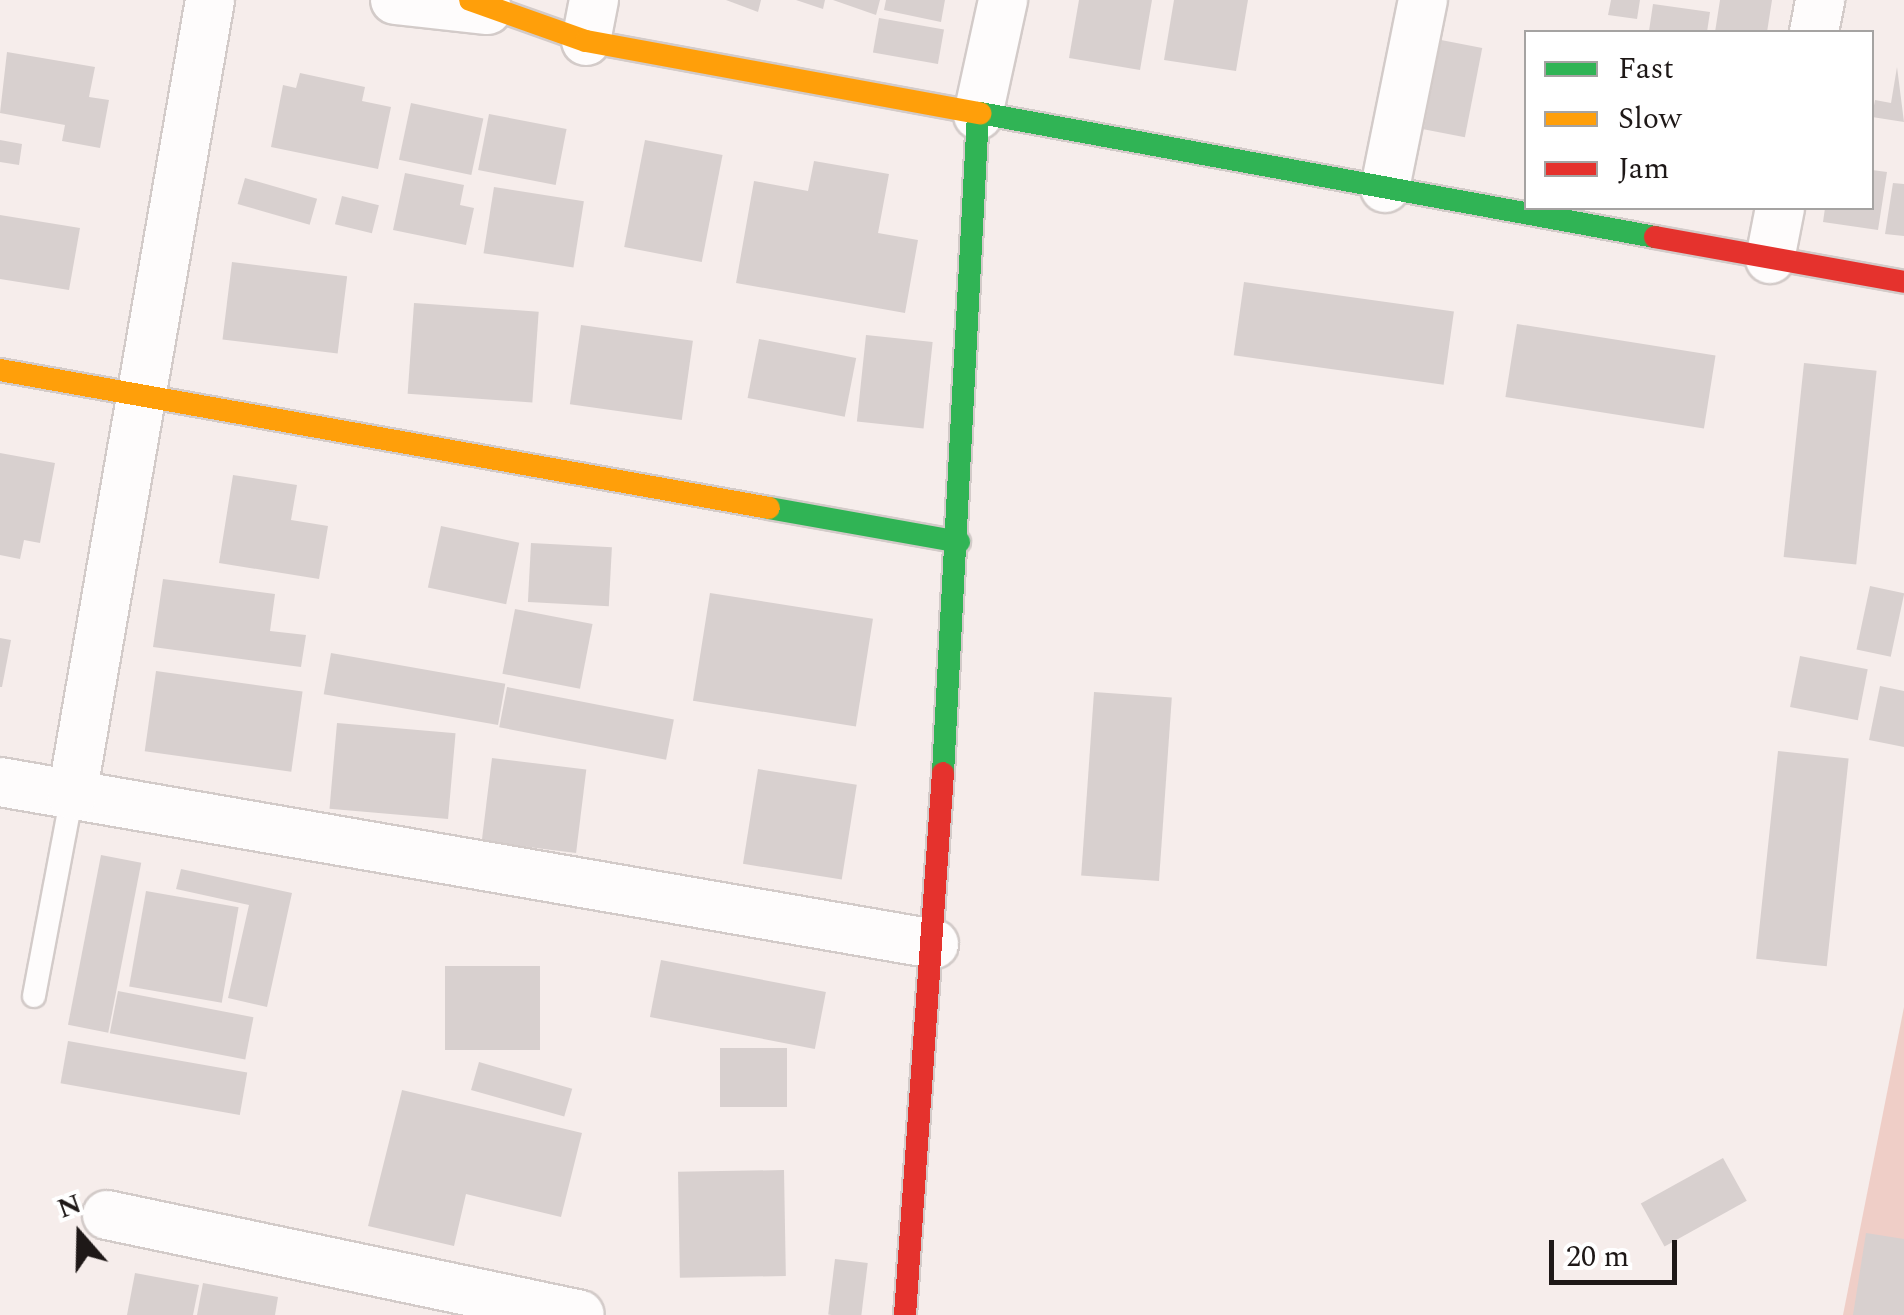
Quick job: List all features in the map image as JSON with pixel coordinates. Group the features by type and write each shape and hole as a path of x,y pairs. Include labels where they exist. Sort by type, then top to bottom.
{"street":[{"path":"72,795 137,397 210,0"},
{"path":"395,0 478,5 590,21 978,115 1904,282"},
{"path":"905,1315 934,944 959,542 978,115 1003,0"},
{"path":"1386,188 1422,0"},
{"path":"1814,30 1820,0"},
{"path":"1770,258 1780,210"},
{"path":"0,370 959,542"},
{"path":"0,782 934,944"},
{"path":"106,1215 580,1315"}],"lane":[{"path":"34,996 72,795"}],"shaded area":[{"path":"1904,1007 1904,1315 1843,1315"}],"building":[{"path":"726,0 761,0 758,12"},
{"path":"796,0 825,0 823,9"},
{"path":"833,0 880,0 876,15"},
{"path":"886,0 945,0 941,22 884,10"},
{"path":"1079,0 1152,0 1140,70 1069,58"},
{"path":"1174,0 1248,0 1236,71 1164,60"},
{"path":"1611,0 1640,0 1637,19 1608,15"},
{"path":"1720,0 1772,0 1767,30 1715,30"},
{"path":"1653,4 1710,12 1707,30 1649,30"},
{"path":"879,18 944,29 938,64 873,52"},
{"path":"1441,40 1482,48 1465,137 1424,129"},
{"path":"7,52 95,67 89,97 109,100 100,148 62,141 65,125 0,113"},
{"path":"1897,67 1904,122 1874,117 1875,100 1891,103"},
{"path":"300,73 365,87 362,101 391,107 378,169 271,147 283,85 296,88"},
{"path":"411,103 483,118 471,175 399,160"},
{"path":"489,114 567,129 556,185 478,170"},
{"path":"0,140 22,144 19,165 0,162"},
{"path":"645,140 723,155 702,262 624,247"},
{"path":"814,161 889,174 878,233 918,240 905,313 736,283 754,181 808,191"},
{"path":"1874,170 1887,172 1878,230 1823,222 1825,210 1874,210"},
{"path":"405,173 464,185 460,205 474,208 466,245 393,230"},
{"path":"245,178 317,199 310,225 238,204"},
{"path":"1893,183 1904,184 1904,236 1885,234"},
{"path":"494,187 584,201 573,267 484,253"},
{"path":"342,196 379,205 372,233 335,224"},
{"path":"0,215 80,228 69,290 0,279"},
{"path":"232,262 347,276 338,354 222,339"},
{"path":"1244,282 1454,312 1444,385 1234,355"},
{"path":"414,303 539,312 532,402 408,394"},
{"path":"1517,324 1716,355 1704,429 1505,397"},
{"path":"581,325 693,341 682,420 570,404"},
{"path":"866,335 933,342 924,429 857,422"},
{"path":"759,339 856,358 845,417 748,398"},
{"path":"1804,363 1877,371 1856,565 1784,557"},
{"path":"0,453 55,463 40,543 24,540 20,559 0,555"},
{"path":"233,475 297,485 291,520 328,526 319,579 219,563"},
{"path":"441,526 519,543 506,604 428,588"},
{"path":"531,543 612,547 609,606 528,602"},
{"path":"163,579 275,594 270,631 306,635 301,667 153,647"},
{"path":"1870,586 1904,593 1891,657 1856,650"},
{"path":"710,593 873,619 856,726 693,701"},
{"path":"515,609 593,624 580,689 502,674"},
{"path":"0,638 11,640 2,687 0,687"},
{"path":"331,653 505,684 498,725 324,694"},
{"path":"1800,656 1868,669 1858,720 1790,707"},
{"path":"156,671 303,692 291,772 145,751"},
{"path":"1880,686 1904,691 1904,747 1869,740"},
{"path":"507,687 674,719 666,760 499,727"},
{"path":"1094,692 1172,697 1159,881 1081,876"},
{"path":"337,723 456,733 448,819 330,809"},
{"path":"1778,751 1849,758 1827,966 1756,959"},
{"path":"492,758 586,770 576,853 482,841"},
{"path":"758,769 857,785 842,879 743,864"},
{"path":"101,855 141,863 108,1033 68,1025"},
{"path":"181,869 292,893 267,1007 228,998 249,905 176,889"},
{"path":"146,891 239,907 222,1003 129,987"},
{"path":"661,960 826,992 815,1049 650,1017"},
{"path":"445,966 540,966 540,1050 445,1050"},
{"path":"118,991 253,1017 245,1060 110,1033"},
{"path":"68,1041 247,1073 240,1115 61,1083"},
{"path":"720,1048 787,1048 787,1107 720,1107"},
{"path":"479,1062 572,1089 564,1117 471,1090"},
{"path":"402,1090 582,1133 561,1217 466,1194 454,1246 368,1226"},
{"path":"1723,1158 1747,1201 1665,1246 1641,1204"},
{"path":"784,1170 786,1276 680,1278 678,1172"},
{"path":"1866,1233 1904,1239 1904,1315 1853,1315"},
{"path":"835,1259 868,1263 861,1315 828,1315"},
{"path":"135,1273 199,1285 193,1315 127,1315"},
{"path":"203,1283 278,1297 275,1315 197,1315"}],"traffic: fast":[{"path":"980,113 1655,237"},
{"path":"943,773 978,115"},
{"path":"769,508 959,542"}],"traffic: slow":[{"path":"470,0 586,41 980,113"},
{"path":"0,370 769,508"}],"traffic: jam":[{"path":"1655,237 1904,282"},
{"path":"905,1315 943,773"}]}
